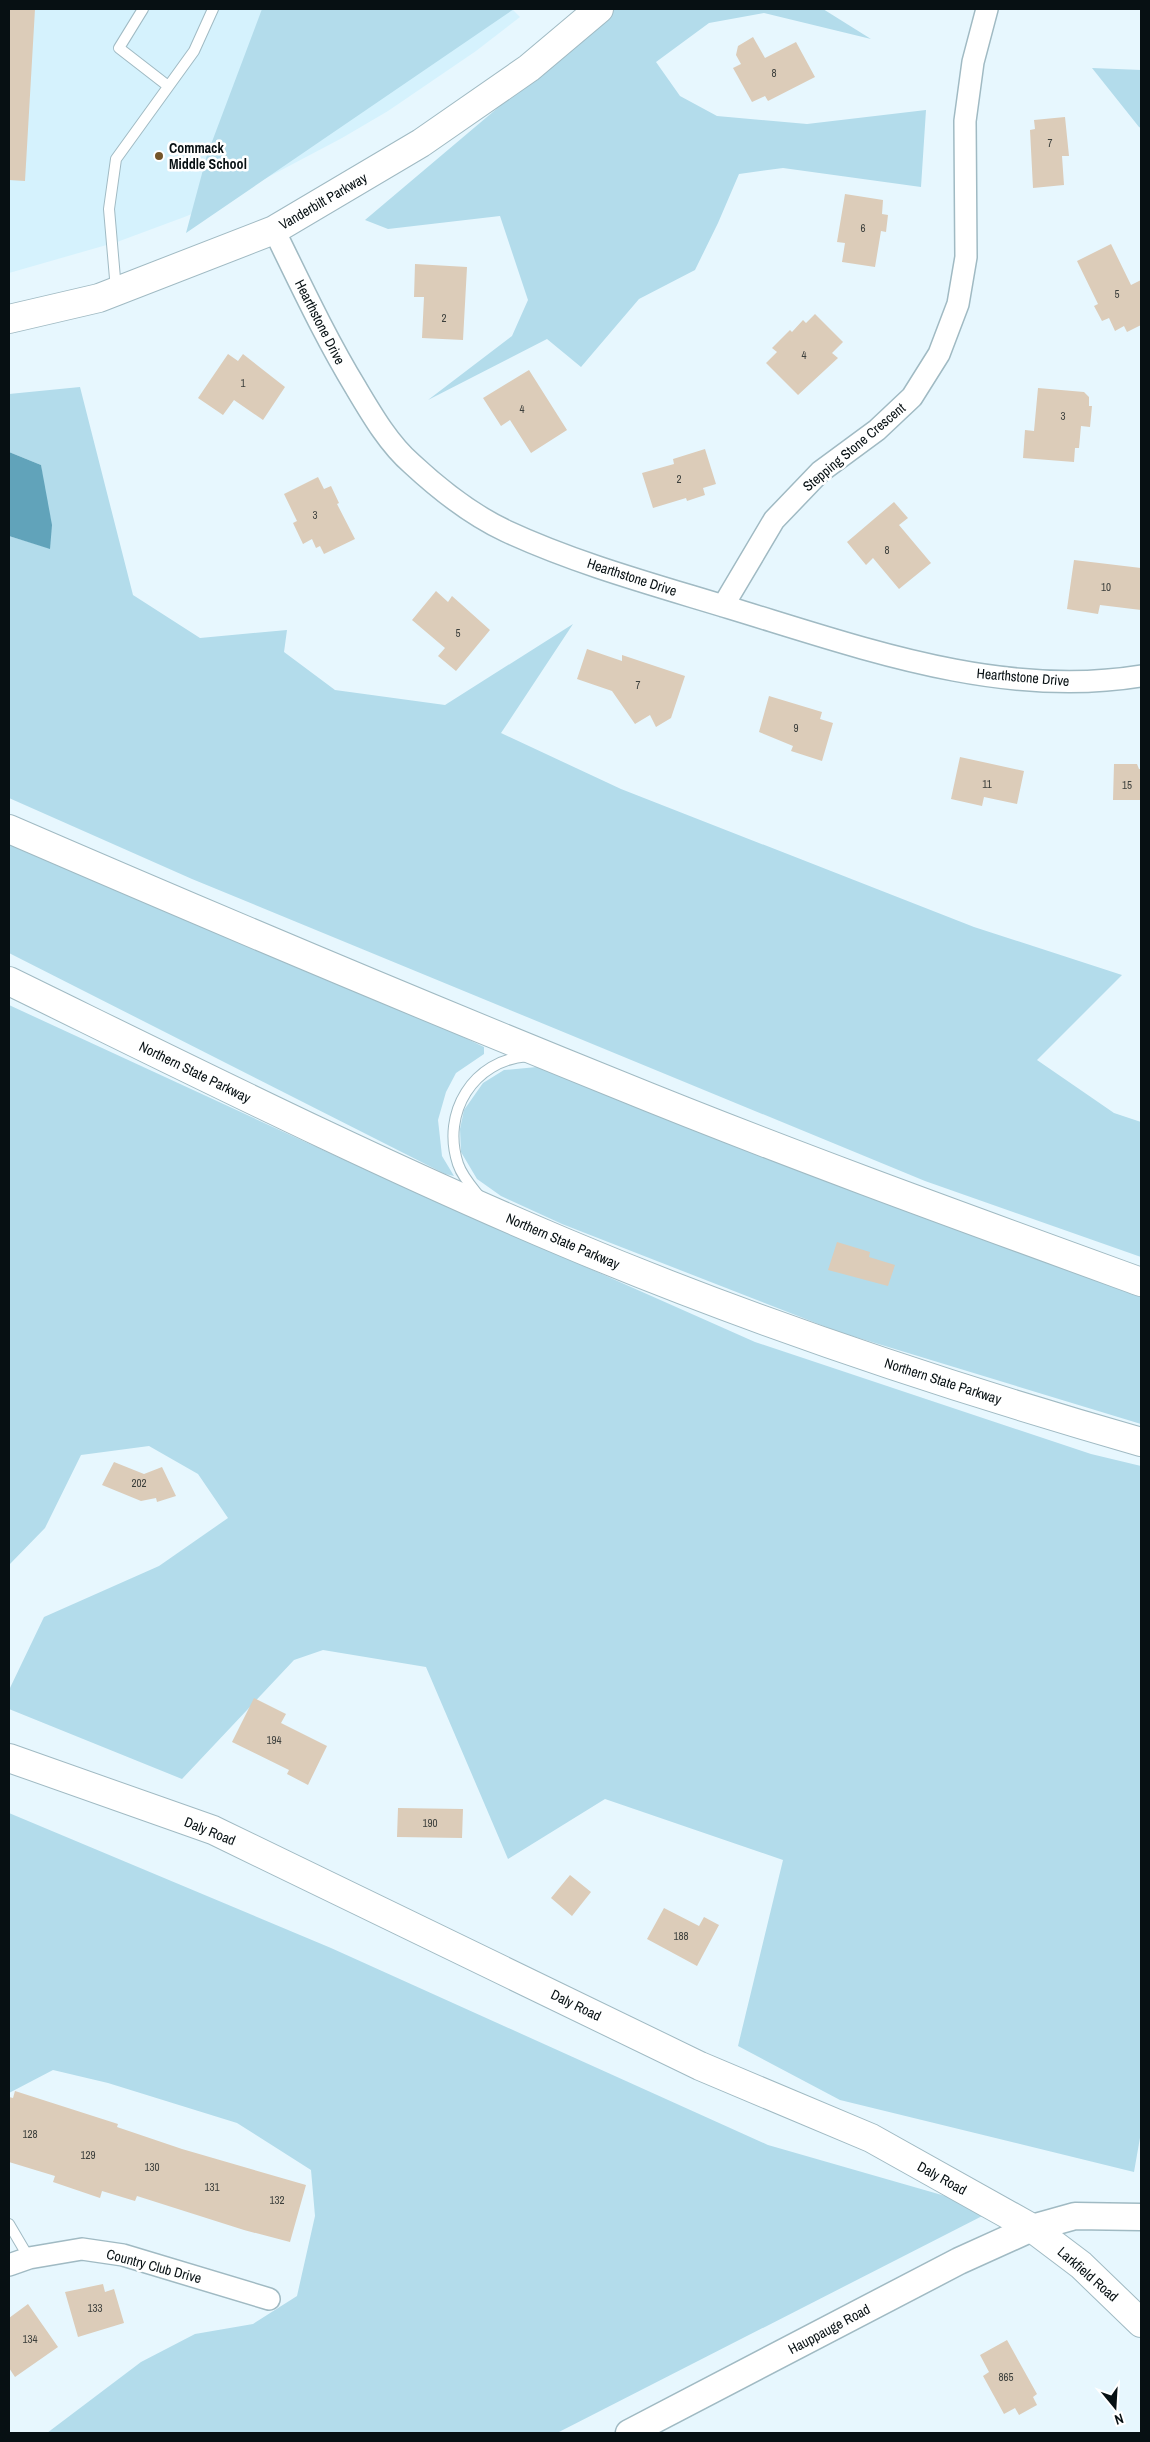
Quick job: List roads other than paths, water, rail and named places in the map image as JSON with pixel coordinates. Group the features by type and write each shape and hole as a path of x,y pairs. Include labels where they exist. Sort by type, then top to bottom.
{"main road":[{"name":"Vanderbilt Parkway","path":"9,318 99,298 274,230 421,143 529,68 598,9"},
{"path":"9,829 334,968 546,1055 869,1182 1141,1282"},
{"name":"Northern State Parkway","path":"9,981 296,1122 489,1210 612,1261 775,1324 989,1397 1141,1442"},
{"name":"Daly Road","path":"9,1758 212,1830 700,2066 871,2138 1032,2228"},
{"name":"Larkfield Road","path":"1032,2228 1081,2265 1141,2323"}],"street":[{"name":"Stepping Stone Crescent","path":"723,606 774,520 820,472 876,430 912,397 939,354 958,304 966,257 965,121 973,62 987,9"},
{"name":"Hearthstone Drive","path":"274,230 329,342 374,419 409,462 445,492 505,531 579,560 723,606 870,651 943,670 1060,683 1141,676"},
{"path":"1032,2228 1075,2216 1141,2217"},
{"name":"Hauppauge Road","path":"629,2433 958,2261 1032,2228"},
{"name":"Country Club Drive","path":"9,2265 29,2258 82,2249 123,2255 269,2299"}],"lane":[{"path":"143,9 119,48 168,86"},
{"path":"116,291 108,209 116,159 194,51 213,9"},
{"path":"489,1210 466,1180 459,1166 456,1154 454,1125 462,1098 469,1085 493,1066 523,1056 546,1055"},
{"path":"9,2224 29,2258"}],"place":[{"name":"Commack Middle School","path":"159,156"}]}
